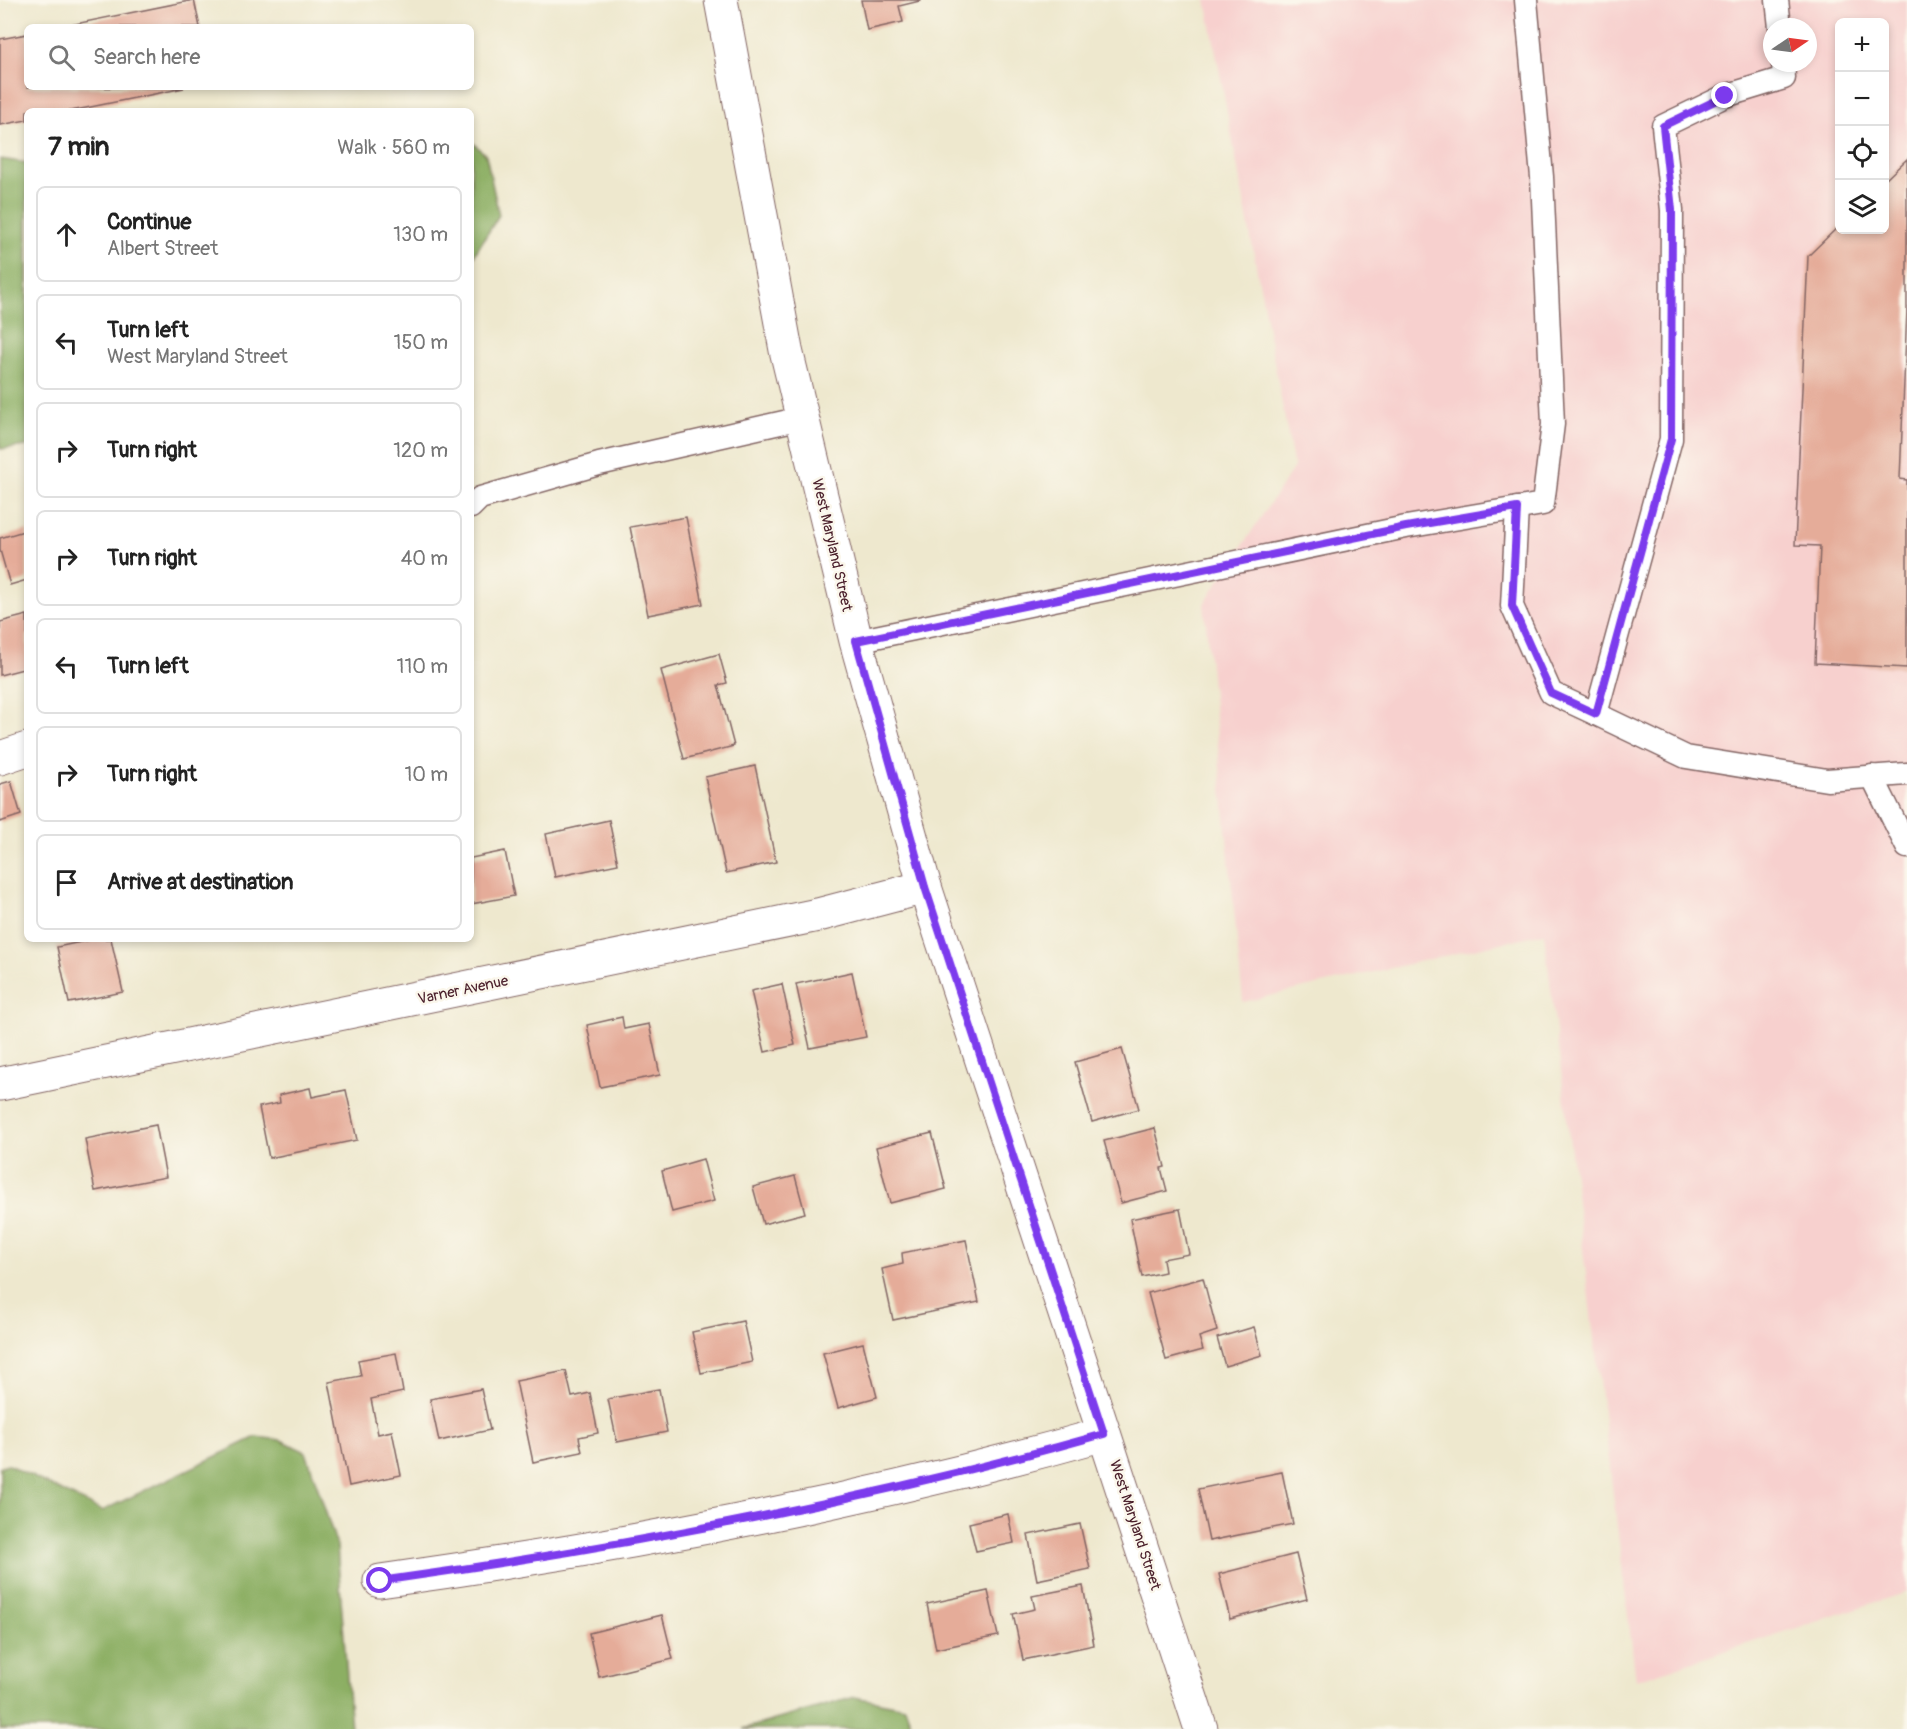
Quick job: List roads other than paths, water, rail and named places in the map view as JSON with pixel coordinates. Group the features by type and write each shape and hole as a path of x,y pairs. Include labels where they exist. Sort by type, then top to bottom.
{"street":[{"name":"West Maryland Street","path":"721,0 786,350 856,641 925,887 1201,1729"},
{"path":"0,758 24,750"},
{"name":"Varner Avenue","path":"0,1084 806,917 925,887"},
{"path":"380,1581 665,1536 867,1492 1104,1434"}],"lane":[{"path":"856,641 1406,527 1543,504 1553,424 1542,177 1526,0"},
{"path":"1777,0 1779,18"},
{"path":"1596,714 1671,439 1672,210 1663,126 1725,96 1784,78 1784,72"},
{"path":"474,504 480,498 599,464 802,418"},
{"path":"1517,508 1512,606 1551,693 1686,757 1827,780 1907,774"},
{"path":"1872,777 1907,847"}]}
